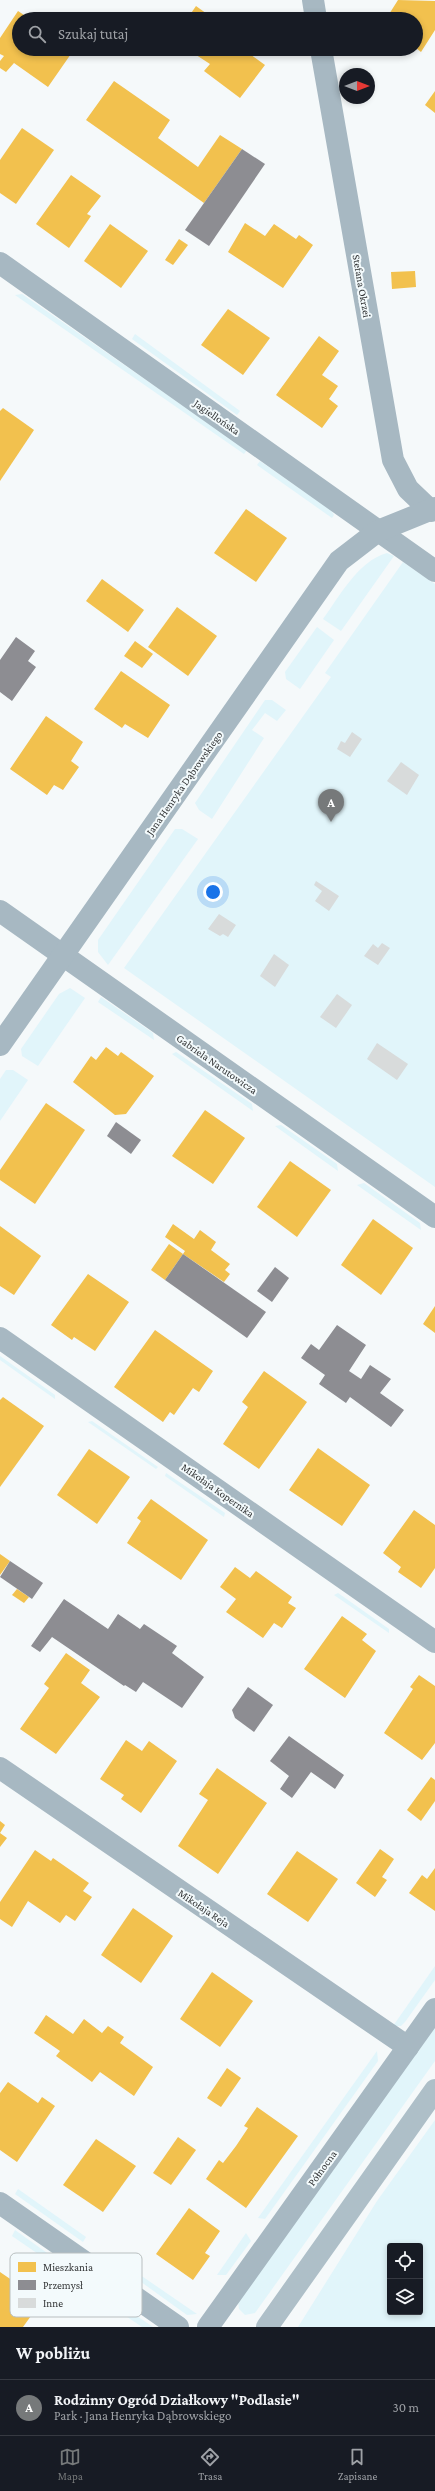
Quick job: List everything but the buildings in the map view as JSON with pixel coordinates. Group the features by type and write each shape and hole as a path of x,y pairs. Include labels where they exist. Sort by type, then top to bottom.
{"main road":[{"path":"267,2327 435,2090"}],"street":[{"path":"313,0 315,12"},
{"name":"Stefana Okrzei","path":"322,56 393,460 408,489 433,510"},
{"name":"Jagiellońska","path":"0,263 435,571"},
{"name":"Jana Henryka Dąbrowskiego","path":"0,1045 339,561 378,531 433,510"},
{"name":"Gabriela Narutowicza","path":"0,911 435,1217"},
{"name":"Mikołaja Kopernika","path":"0,1338 435,1642"},
{"name":"Mikołaja Reja","path":"0,1768 408,2048"},
{"name":"Północna","path":"208,2327 435,2009"},
{"path":"0,2203 72,2253"},
{"path":"142,2302 178,2327"}],"shaded area":[{"path":"22,294 247,450 244,454 15,295"},
{"path":"135,334 240,411 237,415 132,339"},
{"path":"260,461 331,510 334,515 332,518 257,465"},
{"path":"387,553 394,556 341,631 323,619 358,571 367,563"},
{"path":"403,562 435,584 435,1187 124,968 331,677 325,673"},
{"path":"317,627 334,640 300,689 286,679 285,672"},
{"path":"265,700 272,700 286,710 277,721 265,713 252,730 264,738 212,819 199,810 195,803"},
{"path":"175,829 182,829 198,839 108,965 98,952 98,940"},
{"path":"70,988 85,998 38,1066 22,1056 21,1049 59,994"},
{"path":"101,997 153,1033 154,1040 98,1002"},
{"path":"176,1052 252,1104 253,1111 172,1054"},
{"path":"6,1070 13,1070 28,1080 0,1121 0,1079"},
{"path":"281,1125 337,1164 338,1171 275,1126"},
{"path":"364,1183 420,1223 421,1230 357,1185"},
{"path":"0,1356 55,1395 55,1399 0,1360"},
{"path":"92,1421 158,1467 156,1469 88,1422"},
{"path":"166,1473 225,1513 224,1517 165,1476"},
{"path":"338,1593 389,1629 389,1633 334,1595"},
{"path":"435,1966 435,1980 405,2022 401,2026 393,2026"},
{"path":"435,2021 435,2061 255,2313 245,2315 239,2309 238,2302"},
{"path":"377,2051 378,2061 265,2219 258,2218"},
{"path":"435,2120 435,2327 298,2327 377,2201"},
{"path":"18,2189 86,2237 83,2242 15,2194"},
{"path":"15,2230 47,2253 37,2253 12,2236"},
{"path":"246,2233 251,2241 226,2275 217,2275"},
{"path":"142,2276 197,2314 187,2315 142,2283"},
{"path":"127,2317 138,2317 153,2327 142,2327"}],"place":[{"name":"Rodzinny Ogród Działkowy \"Podlasie\"","path":"331,822"}]}
